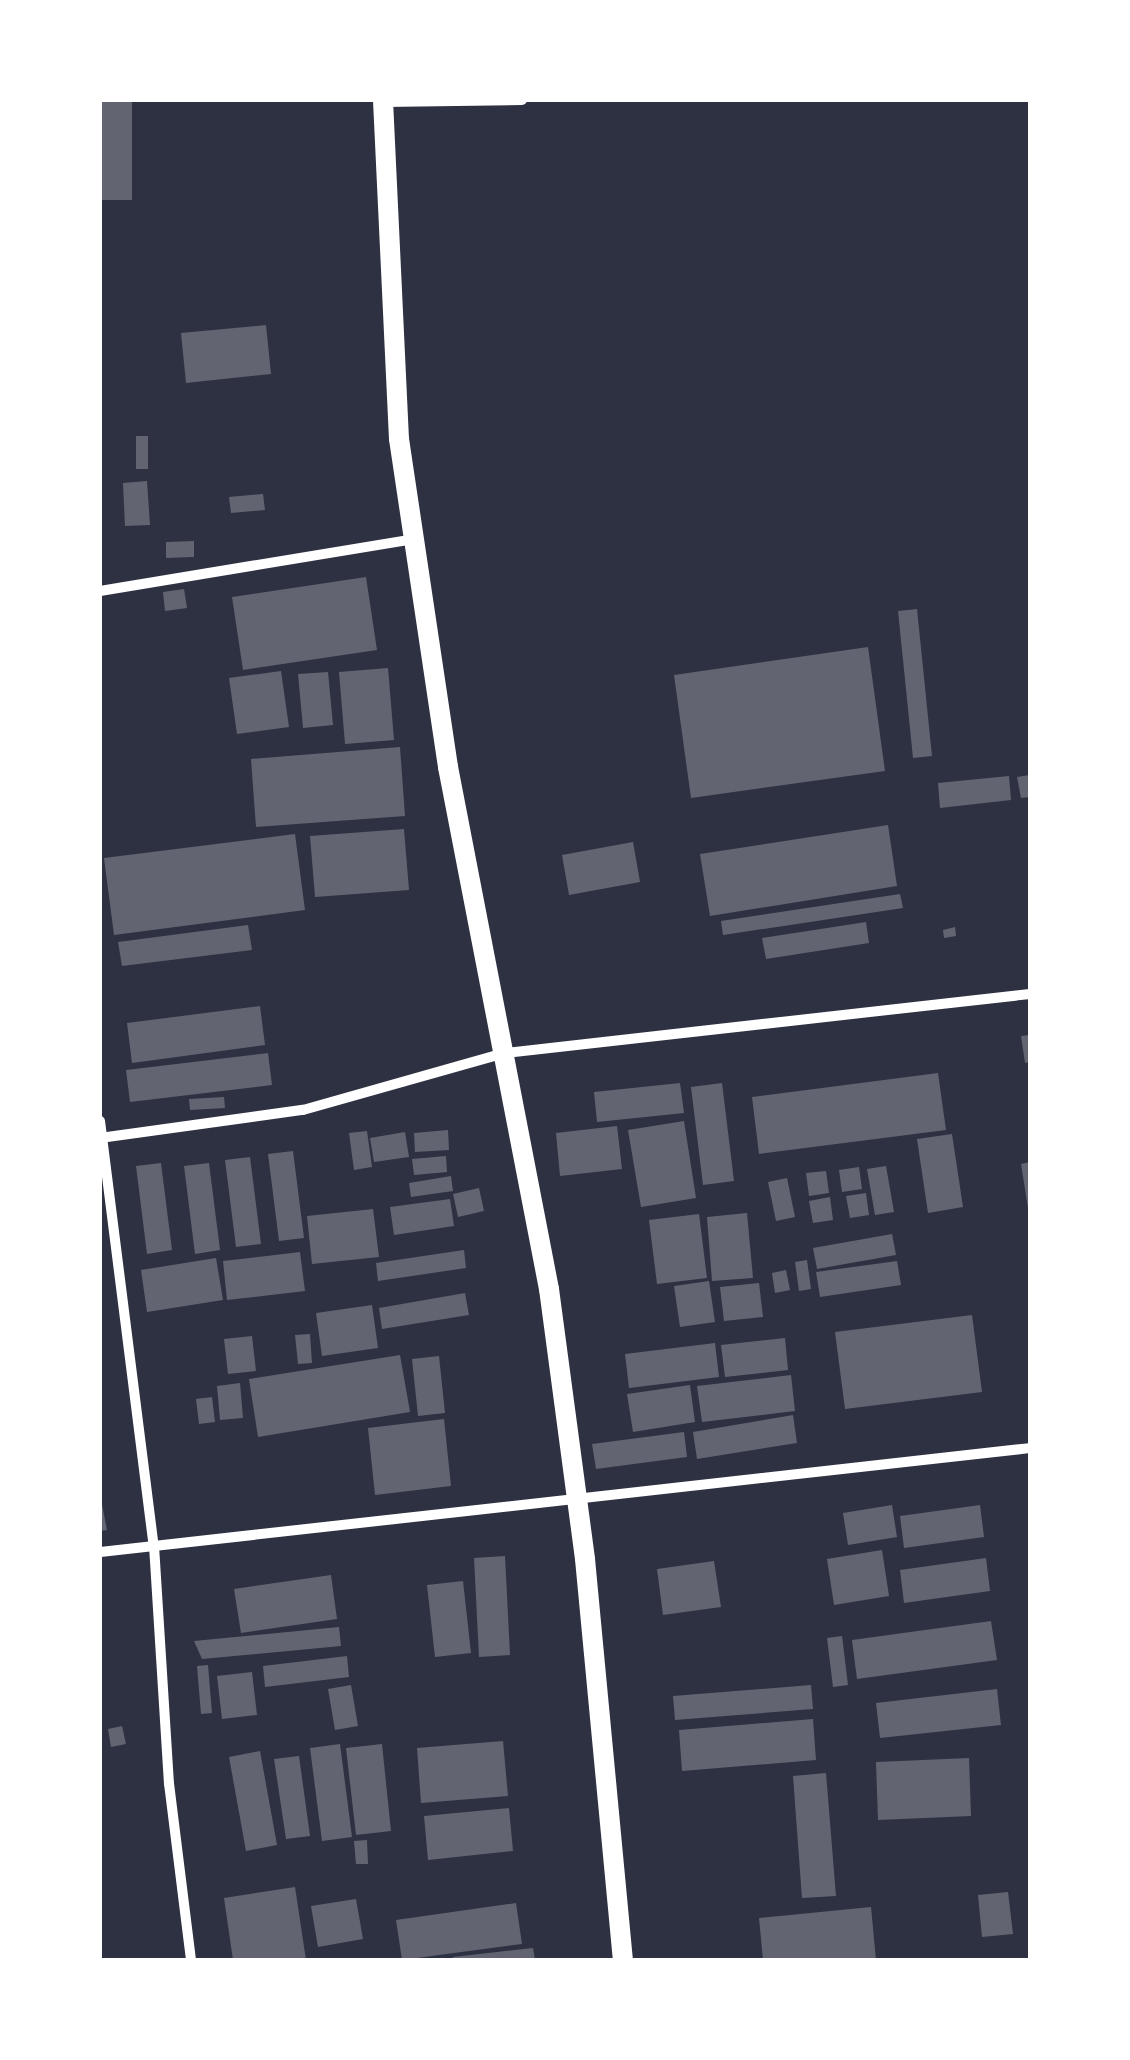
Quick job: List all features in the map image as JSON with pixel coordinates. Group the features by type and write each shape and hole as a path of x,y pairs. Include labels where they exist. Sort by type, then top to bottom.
{"main road":[{"path":"383,101 399,439 448,767 549,1289 578,1504 623,1960"}],"street":[{"path":"383,101 522,100"},
{"path":"100,591 414,539"},
{"path":"101,1138 303,1110 506,1053 1030,994"},
{"path":"100,1121 154,1546 169,1784 191,1960"},
{"path":"100,1552 448,1509 578,1504 1030,1448"}],"building":[{"path":"100,100 132,100 132,200 100,200"},
{"path":"266,325 271,374 186,383 181,333"},
{"path":"136,436 148,436 148,469 136,469"},
{"path":"147,481 150,525 125,526 123,483"},
{"path":"263,494 265,510 231,513 229,497"},
{"path":"194,541 194,557 166,558 166,542"},
{"path":"366,577 377,650 243,670 232,597"},
{"path":"184,589 187,608 165,611 163,592"},
{"path":"917,609 932,756 913,758 898,611"},
{"path":"868,647 885,771 691,798 674,675"},
{"path":"388,668 394,740 345,744 339,672"},
{"path":"281,671 289,727 237,734 229,678"},
{"path":"328,672 333,725 303,728 298,674"},
{"path":"400,747 405,816 256,827 251,759"},
{"path":"1030,775 1030,797 1021,798 1017,777"},
{"path":"1009,776 1011,800 940,808 938,783"},
{"path":"888,825 897,886 710,916 700,854"},
{"path":"404,829 409,890 315,897 310,836"},
{"path":"295,834 305,910 114,935 104,858"},
{"path":"633,842 640,882 569,895 562,855"},
{"path":"900,894 903,908 723,935 721,921"},
{"path":"866,922 869,943 766,959 762,938"},
{"path":"248,925 252,950 122,966 118,942"},
{"path":"955,927 956,936 944,938 943,930"},
{"path":"260,1006 265,1045 132,1063 127,1023"},
{"path":"1030,1035 1030,1062 1025,1063 1021,1036"},
{"path":"268,1053 272,1085 130,1102 126,1070"},
{"path":"938,1073 946,1130 759,1154 752,1097"},
{"path":"680,1083 684,1113 597,1122 594,1092"},
{"path":"722,1083 734,1181 703,1185 691,1087"},
{"path":"224,1097 225,1108 190,1110 189,1099"},
{"path":"684,1121 696,1198 641,1207 628,1130"},
{"path":"617,1126 622,1169 560,1176 556,1133"},
{"path":"448,1130 449,1150 415,1152 414,1133"},
{"path":"367,1131 372,1167 354,1170 349,1133"},
{"path":"405,1132 409,1157 374,1162 370,1138"},
{"path":"952,1134 963,1207 928,1213 917,1139"},
{"path":"293,1151 304,1238 279,1241 268,1154"},
{"path":"446,1156 447,1172 414,1175 412,1159"},
{"path":"250,1157 261,1244 236,1247 225,1160"},
{"path":"1030,1162 1030,1208 1028,1208 1021,1164"},
{"path":"161,1163 172,1250 147,1254 136,1166"},
{"path":"209,1163 220,1250 195,1254 184,1166"},
{"path":"886,1166 894,1212 875,1215 867,1169"},
{"path":"859,1167 862,1189 842,1192 839,1170"},
{"path":"826,1171 829,1193 809,1196 806,1173"},
{"path":"451,1176 453,1191 411,1197 409,1183"},
{"path":"787,1178 795,1217 776,1221 768,1182"},
{"path":"479,1188 484,1211 458,1217 453,1194"},
{"path":"866,1193 869,1215 850,1218 846,1196"},
{"path":"830,1197 833,1220 813,1223 809,1201"},
{"path":"450,1199 454,1226 394,1235 390,1207"},
{"path":"373,1209 379,1257 312,1264 307,1216"},
{"path":"747,1213 753,1278 712,1281 707,1217"},
{"path":"699,1214 707,1278 657,1284 649,1220"},
{"path":"892,1234 896,1255 817,1269 813,1248"},
{"path":"464,1250 466,1268 378,1281 376,1263"},
{"path":"300,1252 305,1291 227,1300 223,1261"},
{"path":"216,1258 223,1300 147,1312 141,1270"},
{"path":"807,1260 811,1289 799,1291 795,1262"},
{"path":"897,1261 901,1285 820,1297 816,1272"},
{"path":"786,1270 790,1290 775,1293 772,1273"},
{"path":"709,1281 715,1322 680,1327 674,1286"},
{"path":"759,1283 763,1317 724,1321 720,1287"},
{"path":"465,1293 469,1315 382,1329 379,1308"},
{"path":"372,1305 378,1348 322,1356 316,1313"},
{"path":"972,1315 982,1392 845,1409 835,1332"},
{"path":"310,1334 312,1363 298,1364 295,1335"},
{"path":"252,1336 256,1371 228,1374 224,1339"},
{"path":"785,1338 788,1370 725,1377 721,1345"},
{"path":"715,1343 719,1377 629,1388 625,1354"},
{"path":"400,1355 410,1412 258,1437 249,1379"},
{"path":"439,1356 445,1413 418,1416 412,1359"},
{"path":"791,1375 795,1411 702,1422 697,1386"},
{"path":"240,1383 243,1418 220,1420 217,1386"},
{"path":"690,1385 695,1422 633,1432 627,1394"},
{"path":"212,1397 215,1422 199,1424 196,1399"},
{"path":"793,1415 797,1443 697,1459 693,1432"},
{"path":"444,1419 451,1486 375,1495 368,1428"},
{"path":"684,1432 687,1457 596,1469 592,1444"},
{"path":"100,1505 107,1530 100,1531"},
{"path":"892,1505 897,1537 848,1545 843,1513"},
{"path":"980,1505 984,1537 904,1548 900,1516"},
{"path":"882,1550 889,1596 834,1605 827,1559"},
{"path":"505,1556 510,1655 479,1657 474,1558"},
{"path":"986,1558 990,1591 904,1603 900,1570"},
{"path":"714,1561 721,1607 663,1615 657,1569"},
{"path":"331,1575 337,1619 241,1633 234,1589"},
{"path":"463,1581 471,1653 435,1657 427,1585"},
{"path":"991,1621 997,1660 857,1679 852,1640"},
{"path":"339,1627 341,1646 202,1659 194,1641"},
{"path":"842,1636 848,1685 833,1687 827,1638"},
{"path":"347,1656 349,1677 265,1687 263,1666"},
{"path":"208,1665 212,1713 201,1714 197,1666"},
{"path":"252,1672 257,1715 222,1719 217,1676"},
{"path":"351,1685 358,1726 335,1730 328,1689"},
{"path":"811,1685 813,1709 675,1720 673,1696"},
{"path":"997,1689 1001,1725 880,1738 876,1703"},
{"path":"813,1719 816,1760 682,1771 679,1730"},
{"path":"122,1726 126,1744 111,1747 108,1729"},
{"path":"503,1741 508,1796 421,1803 417,1748"},
{"path":"340,1744 352,1837 322,1841 310,1748"},
{"path":"382,1744 391,1831 356,1835 346,1748"},
{"path":"260,1751 277,1845 246,1851 229,1757"},
{"path":"299,1756 310,1836 286,1839 274,1759"},
{"path":"969,1758 971,1816 878,1820 876,1762"},
{"path":"826,1773 836,1896 802,1898 793,1776"},
{"path":"509,1808 513,1851 428,1860 424,1816"},
{"path":"367,1840 368,1864 356,1864 354,1841"},
{"path":"295,1887 306,1960 233,1960 224,1898"},
{"path":"1008,1892 1013,1934 982,1937 978,1895"},
{"path":"356,1899 363,1939 318,1947 311,1906"},
{"path":"516,1903 522,1944 402,1960 396,1920"},
{"path":"871,1907 876,1960 763,1960 759,1918"},
{"path":"533,1948 535,1960 453,1960 453,1957"}]}
